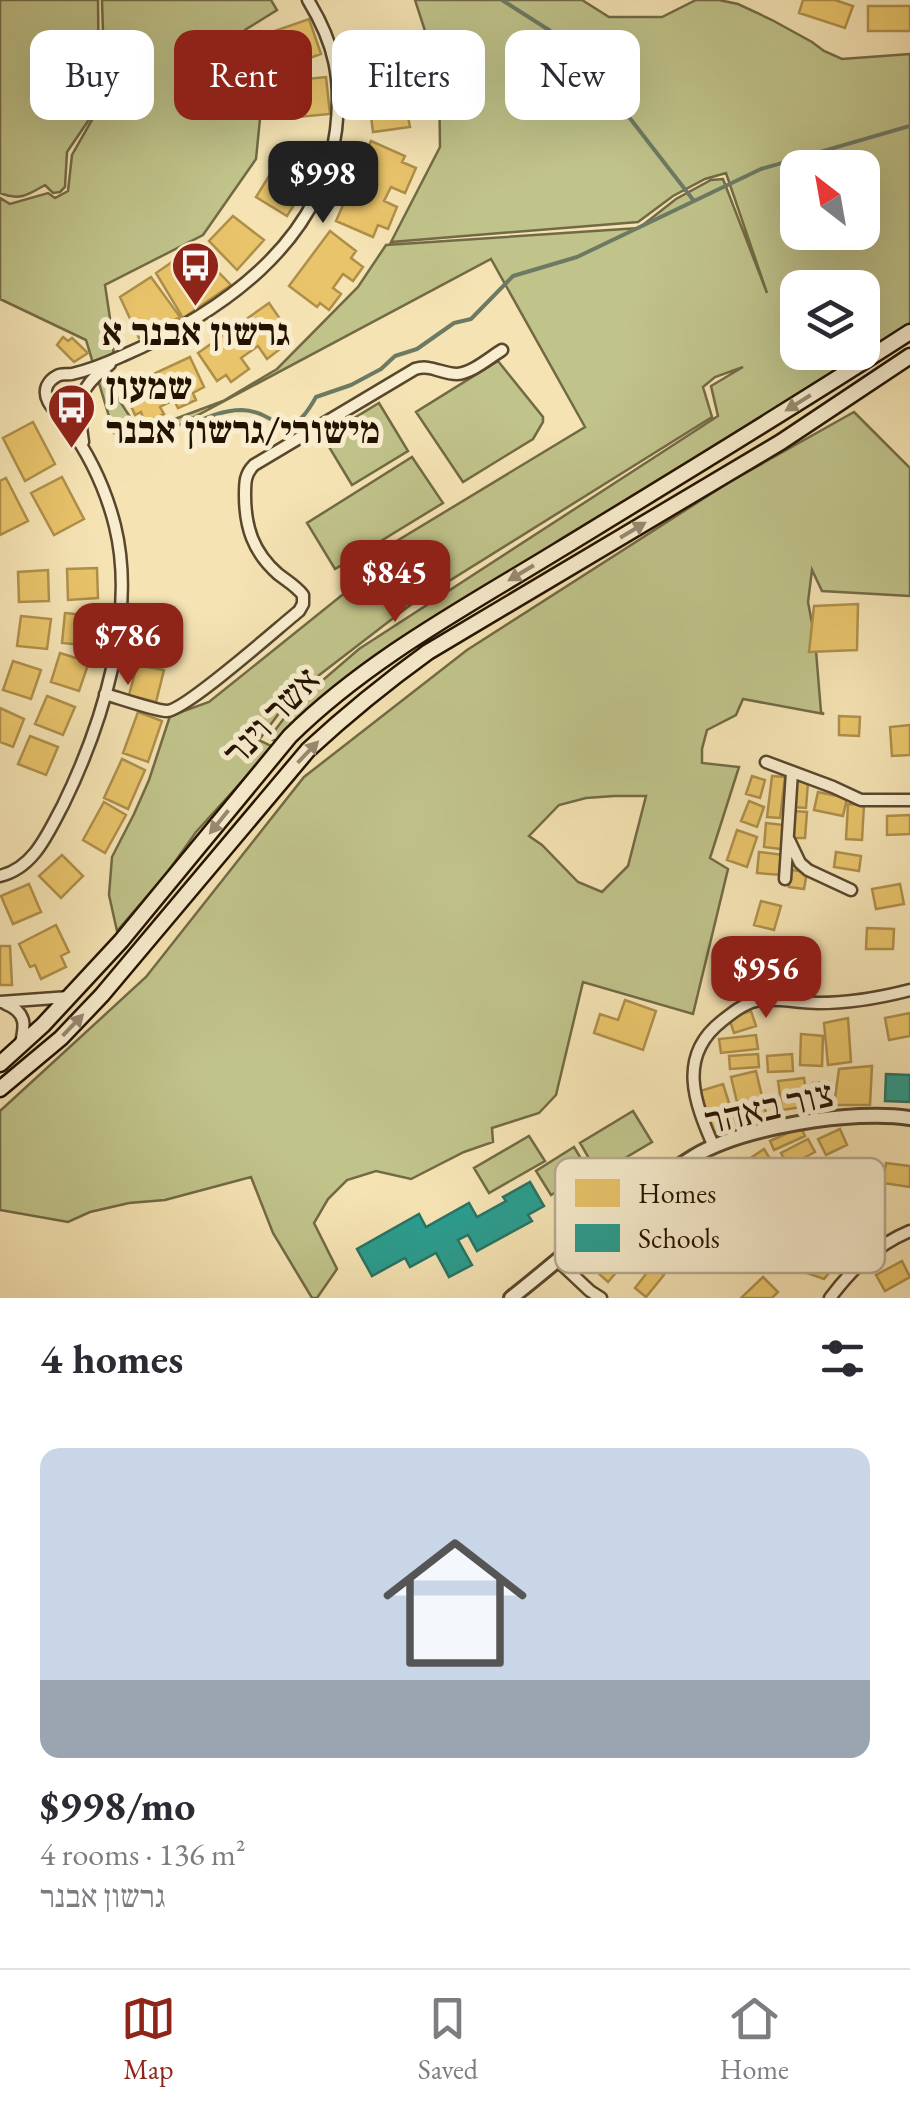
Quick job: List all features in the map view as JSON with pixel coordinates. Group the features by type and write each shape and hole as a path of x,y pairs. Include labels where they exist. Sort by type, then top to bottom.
{"main road":[{"name":"אשר וינר","path":"0,1064 70,997 153,904 290,736 336,692 424,632 910,332"},
{"name":"אשר וינר","path":"0,1089 61,1038 102,995 308,750 373,693 428,652 781,442 910,356"}],"street":[{"path":"0,876 26,863 42,845 76,776 106,694 118,630 120,555 111,512 84,448 47,400 47,386 58,376 119,358 178,330 232,296 280,248 316,198 333,153 338,88 330,42 308,0"},
{"path":"106,694 167,710 177,708 300,611 302,595 266,562 248,530 245,480 254,464 415,369 430,367 458,374 502,350"},
{"path":"57,410 68,411 81,400 98,374 119,358"},
{"path":"69,375 78,381 84,448"},
{"path":"766,762 861,800 910,800"},
{"path":"785,879 792,772"},
{"path":"788,837 800,863 808,870 851,890"},
{"path":"714,1147 698,1112 693,1081 694,1060 701,1042 715,1026 756,1002 861,1002 910,990"},
{"path":"0,1002 70,997"},
{"path":"0,1002 18,1010 24,1018 19,1048"},
{"name":"צור באהר","path":"691,1158 734,1140 821,1118 910,1118"},
{"path":"885,1245 910,1232"},
{"name":"צור באהר","path":"511,1298 555,1262"},
{"path":"571,1273 601,1298"},
{"path":"830,1298 849,1273"}],"green space":[{"path":"0,0 98,0 98,30 30,30 30,120 89,120 67,152 65,187 53,193 45,185 13,197 0,193"},
{"path":"102,0 271,0 277,10 245,30 174,30 174,120 260,120 256,159 203,235 105,285 114,345 109,385 140,432 223,401 277,369 358,287 386,245 639,228 676,199 711,180 723,179 767,293 726,173 673,196 638,222 391,242 440,147 440,120 485,120 485,30 425,30 415,0 582,0 609,17 662,17 696,0 719,0 772,20 842,59 910,54 910,323 880,342 880,270 780,270 780,370 835,370 415,634 278,742 269,738 295,704 359,649 718,416 711,386 743,367 715,377 703,387 712,417 409,606 292,696 259,740 273,747 196,832 117,931 109,895 112,857 149,780 170,716 209,702 382,563 377,553 585,427 491,259 155,438 114,433 86,340 0,299 0,198 10,204 48,193 55,198 68,191 72,155 92,120 154,120 154,30 103,30"},
{"path":"498,361 543,422 533,439 463,482 416,412"},
{"path":"379,403 408,451 352,485 323,437"},
{"path":"854,412 910,468 910,596 822,591 812,570 808,602 824,714 743,699 736,715 707,730 702,763 739,767 710,858 728,869 693,1014 583,982 556,1095 539,1113 492,1128 493,1142 411,1179 376,1171 347,1180 328,1199 314,1223 337,1269 317,1298 312,1298 273,1233 251,1177 165,1200 90,1212 68,1222 0,1210 0,1111 146,977 304,777 467,650 731,481","holes":["646,796 628,866 602,892 578,882 529,836 559,805 586,798"]},
{"path":"412,457 443,503 335,569 307,523"},
{"path":"633,1111 652,1142 625,1158 589,1158 580,1143"},
{"path":"529,1136 545,1161 489,1193 474,1168"},
{"path":"574,1147 581,1158 557,1158"},
{"path":"555,1159 555,1193 551,1195 536,1171"}],"building: Homes":[{"path":"803,0 835,0 853,6 845,28 799,13"},
{"path":"868,6 910,6 910,31 868,31"},
{"path":"309,19 321,54 312,57 312,30 278,30"},
{"path":"326,77 330,114 312,116 312,78"},
{"path":"371,120 409,120 410,127 373,132"},
{"path":"371,141 405,156 402,162 416,168 405,193 391,187 384,201 397,207 388,229 378,225 373,237 336,221"},
{"path":"274,168 305,187 287,216 256,197"},
{"path":"233,216 264,240 237,270 209,241"},
{"path":"330,231 356,251 351,258 363,267 353,281 343,274 333,288 341,294 329,310 320,303 317,307 289,286"},
{"path":"194,247 231,285 183,318 156,273"},
{"path":"151,277 180,317 139,338 120,297"},
{"path":"269,303 289,332 279,339 284,346 267,359 258,346 241,358 249,369 231,382 226,375 217,381 198,353"},
{"path":"63,337 68,341 72,338 88,353 74,362 57,345"},
{"path":"190,357 204,387 193,393 196,400 178,408 174,400 160,407 164,414 145,423 141,412 135,415 123,388"},
{"path":"33,422 55,464 25,481 3,438"},
{"path":"62,477 84,519 54,535 31,493"},
{"path":"6,478 28,521 0,535 0,481"},
{"path":"97,568 98,598 68,600 67,569"},
{"path":"48,570 49,601 19,602 18,572"},
{"path":"858,604 857,650 809,652 814,606"},
{"path":"65,613 95,616 92,646 62,643"},
{"path":"21,616 51,619 47,649 17,646"},
{"path":"141,618 169,621 166,659 138,656"},
{"path":"60,653 89,662 79,691 51,682"},
{"path":"13,661 41,670 31,699 3,690"},
{"path":"137,665 164,670 156,702 129,695"},
{"path":"47,696 75,707 63,735 35,724"},
{"path":"0,708 24,719 13,747 0,742"},
{"path":"138,712 162,721 148,762 123,753"},
{"path":"839,716 860,717 859,736 839,735"},
{"path":"910,725 910,755 892,756 890,727"},
{"path":"30,736 58,747 46,775 18,764"},
{"path":"122,759 145,770 128,809 104,798"},
{"path":"752,776 765,780 760,798 746,794"},
{"path":"772,776 785,777 780,818 767,817"},
{"path":"796,781 808,782 806,808 794,807"},
{"path":"818,792 847,798 843,816 814,810"},
{"path":"749,801 764,807 757,827 741,821"},
{"path":"104,802 126,815 105,853 83,840"},
{"path":"848,804 864,805 862,840 846,839"},
{"path":"794,811 807,812 805,838 792,838"},
{"path":"910,815 910,834 887,835 887,816"},
{"path":"766,823 784,825 781,849 764,847"},
{"path":"737,830 757,837 747,867 727,860"},
{"path":"759,852 784,855 782,875 757,873"},
{"path":"836,852 861,856 859,871 834,867"},
{"path":"62,855 83,876 61,898 39,876"},
{"path":"791,870 807,872 804,889 789,887"},
{"path":"29,884 41,912 13,924 1,896"},
{"path":"900,884 904,904 876,909 872,889"},
{"path":"761,901 781,906 774,930 754,925"},
{"path":"56,925 69,952 61,956 66,967 41,979 19,944"},
{"path":"867,928 894,929 893,949 866,949"},
{"path":"735,938 755,941 750,984 730,982"},
{"path":"0,946 10,946 12,985 0,985"},
{"path":"625,1000 656,1011 643,1050 594,1033 600,1014 618,1020"},
{"path":"751,1011 756,1026 734,1033 729,1018"},
{"path":"910,1013 910,1036 889,1040 885,1018"},
{"path":"848,1018 851,1062 828,1065 824,1023"},
{"path":"801,1034 823,1036 822,1066 800,1065"},
{"path":"756,1035 758,1049 721,1053 719,1039"},
{"path":"758,1054 759,1067 730,1069 729,1056"},
{"path":"792,1054 793,1071 768,1072 767,1056"},
{"path":"872,1066 870,1105 834,1105 839,1069"},
{"path":"756,1071 766,1113 741,1119 731,1077"},
{"path":"804,1078 808,1106 782,1110 778,1081"},
{"path":"829,1082 831,1103 815,1104 813,1083"},
{"path":"723,1084 736,1125 714,1133 700,1091"},
{"path":"801,1127 805,1136 774,1150 770,1141"},
{"path":"840,1129 847,1145 826,1155 818,1139"},
{"path":"808,1139 815,1152 803,1158 784,1158 781,1153"},
{"path":"764,1149 770,1158 750,1158"},
{"path":"886,1163 910,1166 910,1187 885,1183"},
{"path":"902,1261 910,1277 885,1291 876,1275"},
{"path":"598,1273 616,1273 608,1282"},
{"path":"647,1273 664,1275 646,1297 635,1288"},
{"path":"807,1273 829,1273 824,1279"},
{"path":"763,1277 778,1292 772,1298 741,1298"}],"building: Schools":[{"path":"886,1074 910,1075 910,1102 885,1101"},
{"path":"530,1182 544,1206 528,1215 532,1221 477,1251 468,1235 458,1240 472,1265 449,1277 436,1253 410,1267 405,1258 372,1276 357,1249 419,1214 426,1227 469,1203 477,1217"}],"waterway":[{"path":"502,0 549,30 615,99 694,201"},
{"path":"188,426 221,413 242,410 281,424 297,422 316,397 351,385 381,369 395,356 417,349 454,323 471,319 513,276 577,257 761,169 910,126"}],"place":[{"name":"גרשון אבנר א","path":"196,308"},
{"name":"שמעון מישורי/גרשון אבנר","path":"71,450"}]}
